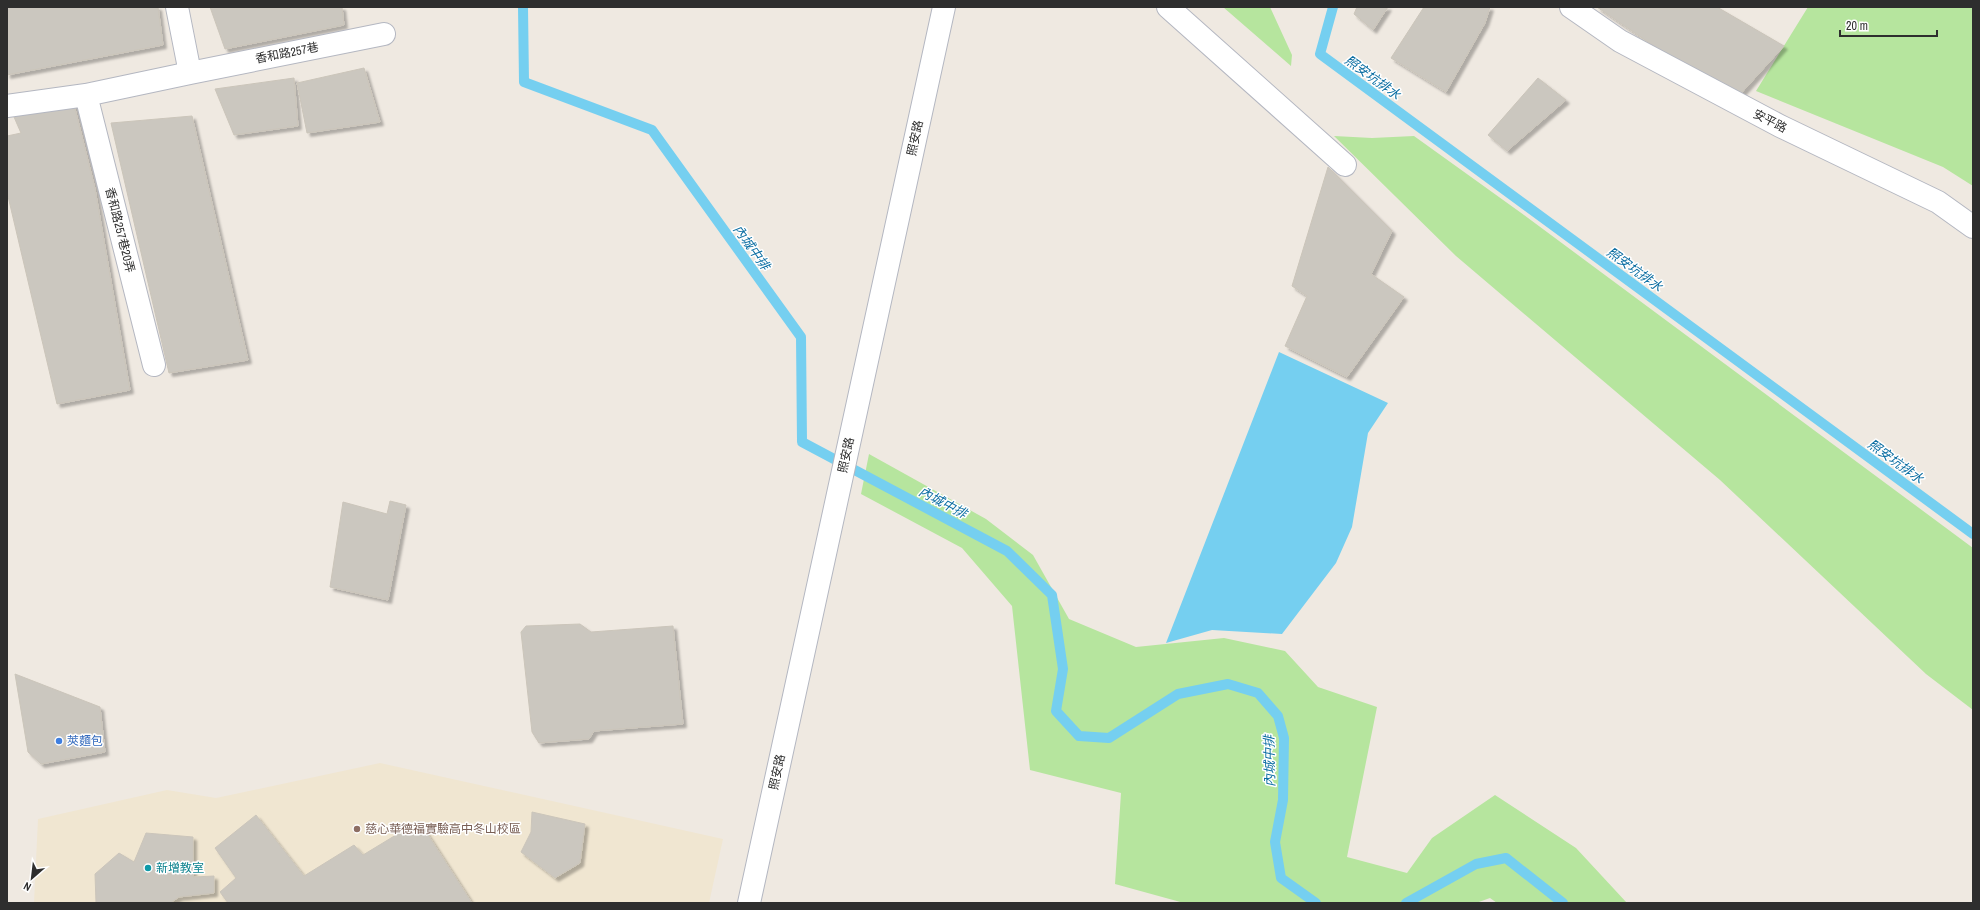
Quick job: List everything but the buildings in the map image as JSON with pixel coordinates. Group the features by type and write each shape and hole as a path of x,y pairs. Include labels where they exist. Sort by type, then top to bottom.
{"street":[{"path":"177,7 190,72"},
{"name":"照安路","path":"749,903 944,7"},
{"path":"1168,7 1345,165"},
{"name":"安平路","path":"1571,7 1620,41 1780,126 1938,202 1973,227"},
{"name":"香和路257巷","path":"7,106 86,95 190,72 384,34"},
{"name":"香和路257巷20弄","path":"86,95 154,365"}],"shaded area":[{"name":"慈心華德福實驗高中冬山校區","path":"380,763 723,839 709,903 34,903 38,819 167,790 216,798"}],"green space":[{"path":"1223,7 1270,7 1292,55 1291,66"},
{"path":"1808,7 1973,7 1973,186 1943,167 1756,91"},
{"path":"1334,136 1372,138 1414,136 1524,215 1973,548 1973,710 1926,674 1720,480 1456,256"},
{"path":"869,454 986,519 1033,555 1069,619 1136,647 1224,638 1285,651 1318,687 1377,707 1347,857 1407,873 1432,838 1495,795 1576,848 1627,903 1497,903 1490,898 1476,903 1184,903 1115,884 1121,793 1030,770 1012,606 962,548 861,494"}],"water":[{"path":"1279,352 1388,403 1368,433 1352,527 1336,563 1282,634 1212,630 1166,643"}],"waterway":[{"name":"內城中排","path":"523,7 524,82 652,130 801,337 802,442 1007,551 1052,595 1063,669 1056,711 1079,736 1109,738 1178,694 1228,684 1258,693 1278,716 1284,738 1283,800 1275,842 1281,878 1316,903"},
{"name":"照安坑排水","path":"1333,7 1320,54 1973,534"},
{"name":"內城中排","path":"1406,903 1476,864 1506,858 1563,903"}],"place":[{"name":"莢麵包","path":"59,741"},
{"name":"慈心華德福實驗高中冬山校區","path":"357,829"},
{"name":"新增教室","path":"148,868"}]}
